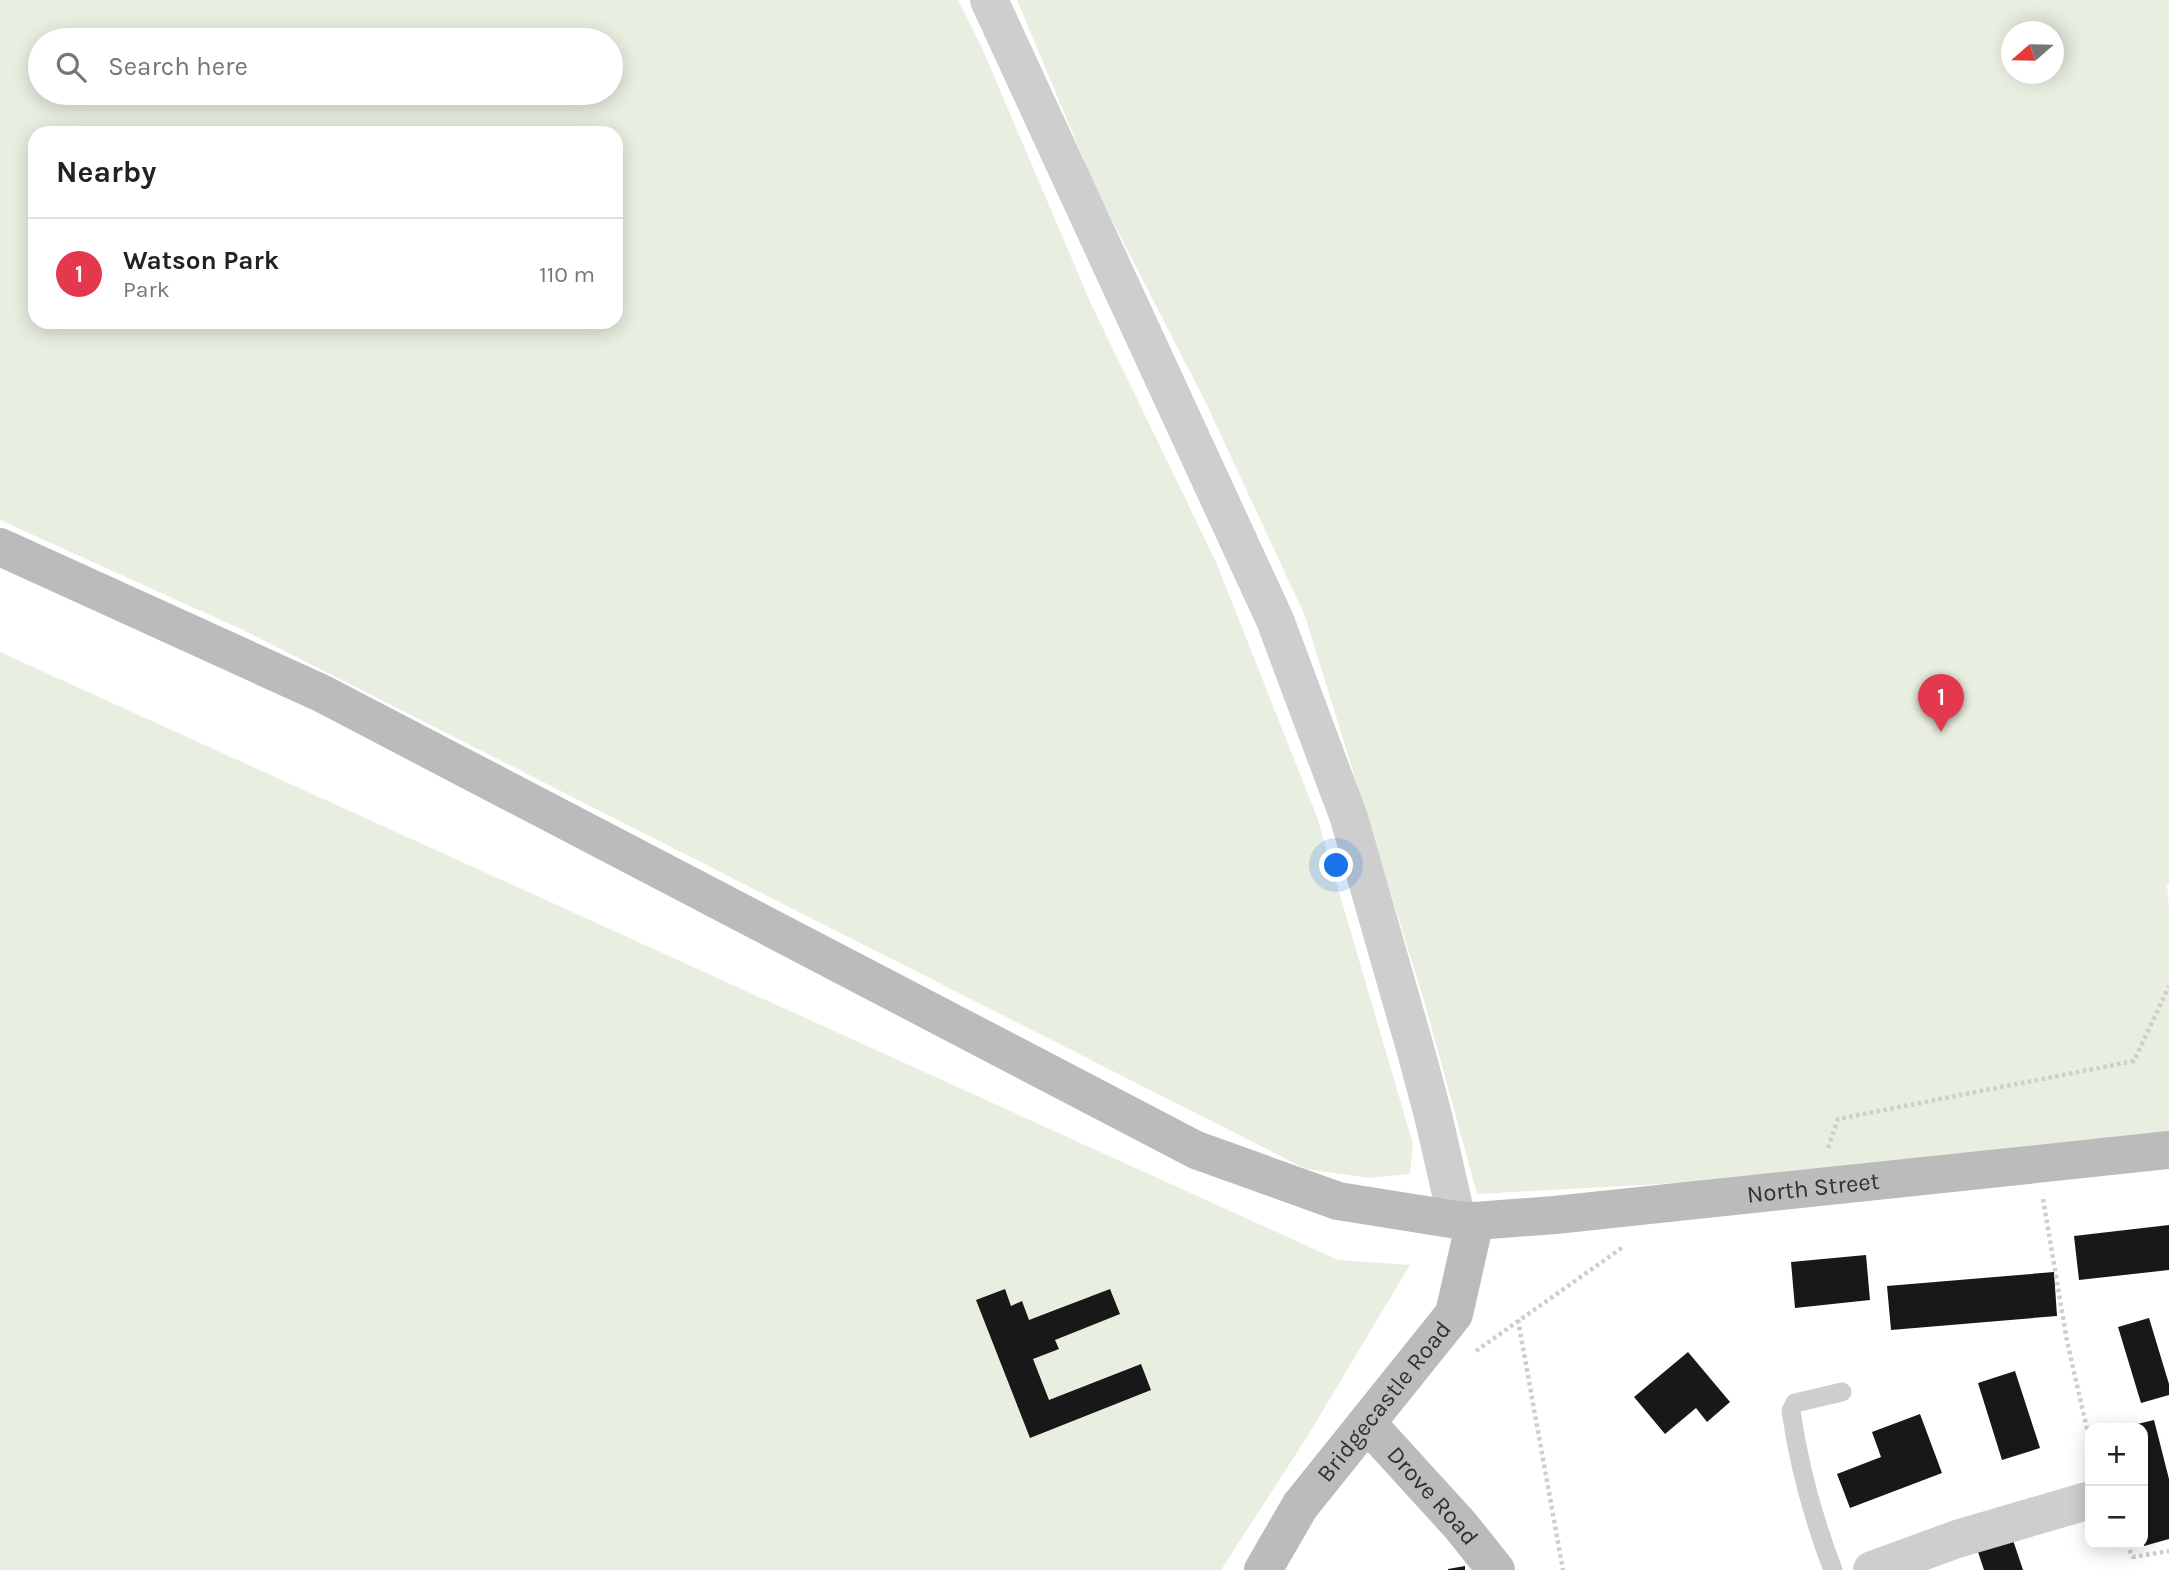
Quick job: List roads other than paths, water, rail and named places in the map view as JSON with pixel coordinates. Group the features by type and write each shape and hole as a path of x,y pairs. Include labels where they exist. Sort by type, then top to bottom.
{"main road":[{"name":"North Street","path":"0,547 321,693 1196,1150 1338,1201 1466,1221 1660,1204 2169,1150"},
{"name":"Bridgecastle Road","path":"1263,1570 1300,1506 1454,1314 1466,1221"},
{"name":"Drove Road","path":"1367,1423 1460,1525 1496,1570"}],"street":[{"path":"989,0 1275,620 1349,818 1466,1221"},
{"path":"1872,1570 1957,1539 2085,1501"}],"lane":[{"path":"1833,1570 1801,1473 1791,1411 1795,1403 1842,1392"}],"place":[{"name":"Watson Park","path":"1941,732"}]}
